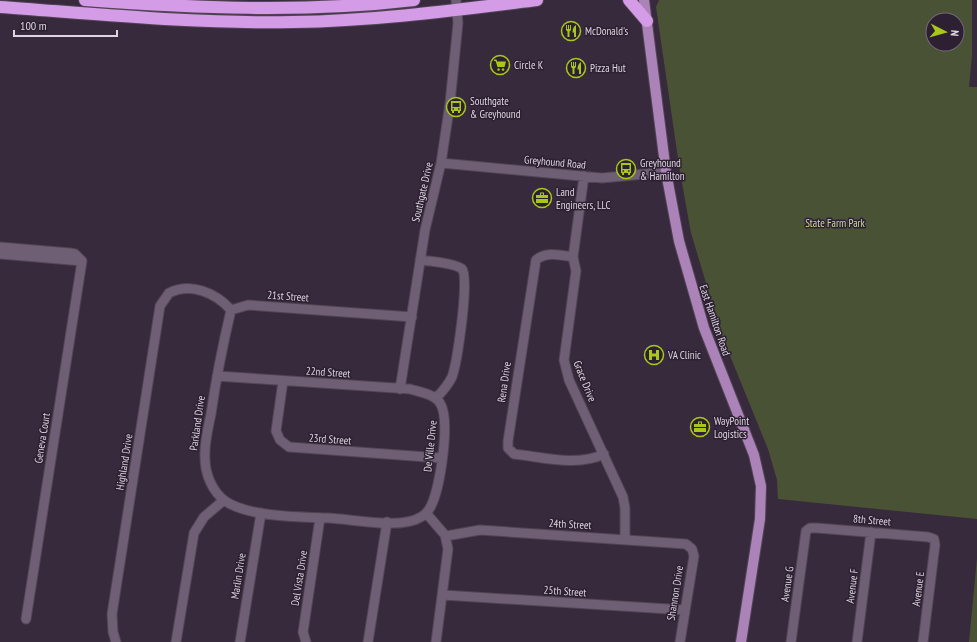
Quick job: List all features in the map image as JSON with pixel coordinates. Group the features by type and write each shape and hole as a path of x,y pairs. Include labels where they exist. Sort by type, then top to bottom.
{"highway":[{"path":"85,0 154,5 263,9 316,8 414,0"},
{"path":"0,7 263,22 366,19 456,5 537,0"},
{"path":"629,0 647,21"}],"main road":[{"name":"East Hamilton Road","path":"644,0 666,172 679,241 708,338 754,455 760,481 762,498 760,519 741,642"}],"street":[{"name":"Southgate Drive","path":"400,388 429,209 441,163 455,62 458,23 456,5"},
{"name":"Greyhound Road","path":"441,163 620,178 666,172"},
{"name":"Grace Drive","path":"584,176 573,257 576,271 564,360 570,380 623,497 626,508 625,539"},
{"path":"0,247 76,254 82,261"},
{"path":"0,254 82,261"},
{"name":"Rena Drive","path":"573,257 547,254 540,256 536,260 509,433 508,448 514,454 576,461 594,459 604,454"},
{"path":"420,260 456,266 462,269 465,275 466,292 452,376 442,393 436,398"},
{"name":"Geneva Court","path":"26,619 82,261"},
{"name":"Highland Drive","path":"115,639 112,614 160,306 169,293 185,289 208,292 220,299 231,310"},
{"name":"21st Street","path":"231,310 248,305 412,317"},
{"name":"Parkland Drive","path":"224,500 210,483 204,458 217,376 231,310"},
{"name":"22nd Street","path":"217,376 400,388 421,392 436,398"},
{"name":"23rd Street","path":"283,381 276,431 280,440 289,447 441,458"},
{"name":"De Ville Drive","path":"426,514 433,502 446,420 443,410 436,398"},
{"path":"176,642 194,533 204,517 224,500 246,510 260,513 320,518 407,522 420,518 426,514 438,525 446,536 447,561 436,642"},
{"name":"Marlin Drive","path":"240,642 260,513"},
{"name":"Del Vista Drive","path":"306,642 303,632 320,518"},
{"path":"368,642 387,522"},
{"name":"8th Street","path":"807,530 817,528 871,532 928,537 934,540"},
{"name":"24th Street","path":"446,536 466,531 480,530 683,543 692,549"},
{"name":"Avenue G","path":"791,642 807,530"},
{"name":"Avenue F","path":"857,642 871,532"},
{"name":"Avenue E","path":"923,642 935,544 934,540"},
{"name":"Shannon Drive","path":"680,642 694,556 692,549"},
{"name":"25th Street","path":"443,595 685,610"}],"green space":[{"name":"State Farm Park","path":"659,0 972,0 972,55 969,87 977,87 977,519 778,499 777,480 768,449 722,336 691,233 680,172 656,7"},
{"path":"977,558 977,642 969,642"}],"place":[{"name":"McDonald's","path":"571,31"},
{"name":"Circle K","path":"500,65"},
{"name":"Pizza Hut","path":"576,68"},
{"name":"Southgate & Greyhound","path":"456,107"},
{"name":"Greyhound & Hamilton","path":"626,169"},
{"name":"Land Engineers, LLC","path":"542,198"},
{"name":"VA Clinic","path":"654,355"},
{"name":"WayPoint Logistics","path":"700,427"}]}
